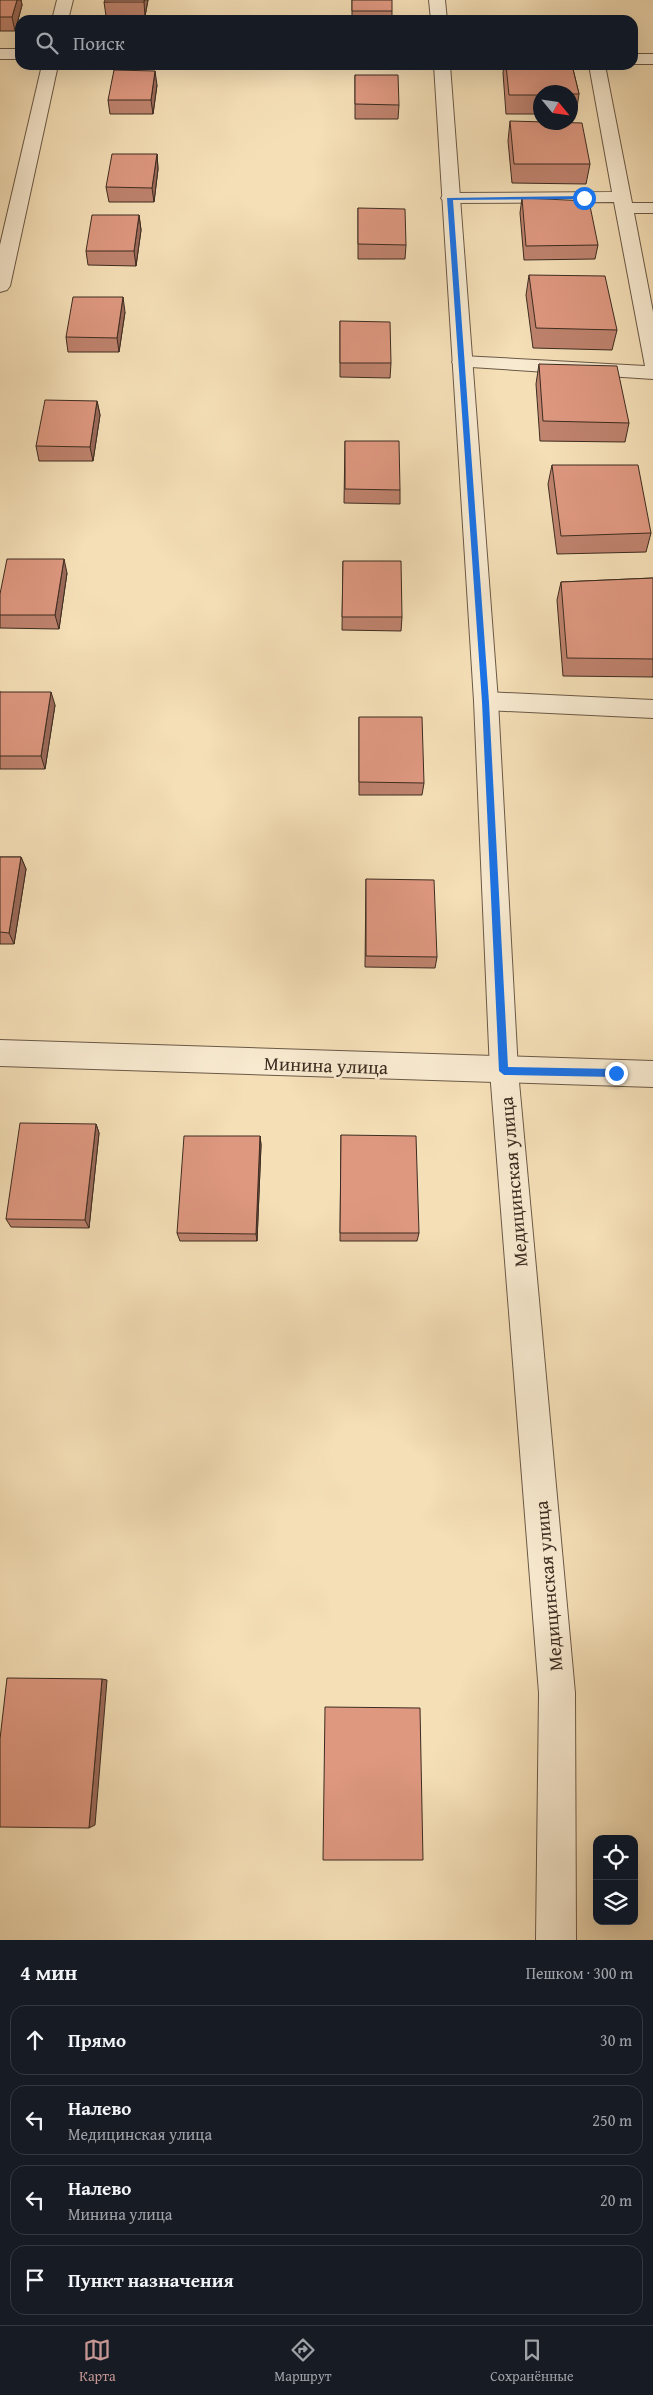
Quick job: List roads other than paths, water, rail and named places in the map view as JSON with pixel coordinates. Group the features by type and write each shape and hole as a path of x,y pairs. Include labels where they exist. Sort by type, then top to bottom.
{"street":[{"path":"61,15 65,0"},
{"path":"437,0 438,15"},
{"path":"0,54 15,54"},
{"path":"638,59 653,60"},
{"path":"0,286 49,70"},
{"name":"Медицинская улица","path":"442,70 486,702 504,1071 557,1694 556,1940"},
{"path":"598,70 653,363"},
{"path":"450,198 623,203 653,208"},
{"path":"462,362 653,373"},
{"path":"486,702 653,709"},
{"name":"Минина улица","path":"0,1053 504,1071 653,1074"}]}
